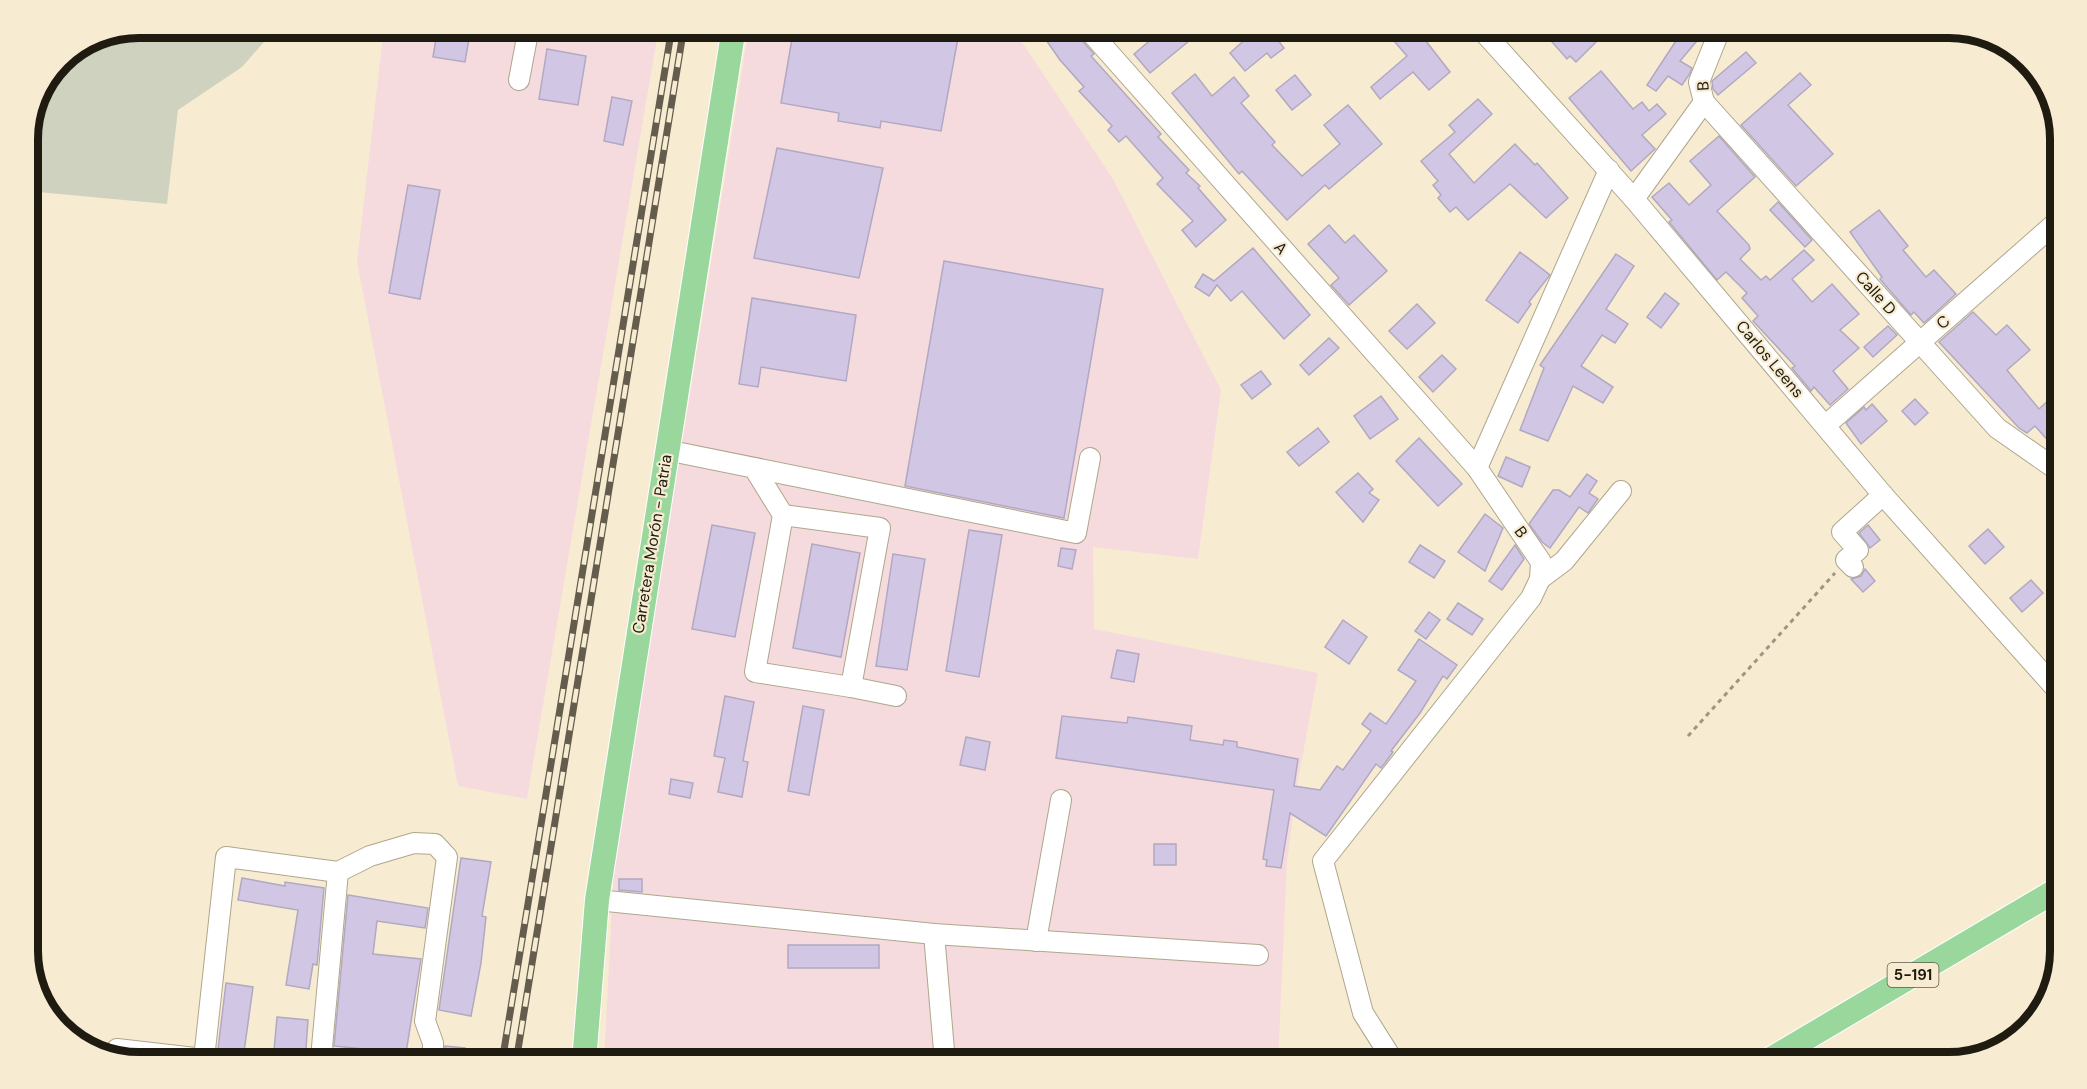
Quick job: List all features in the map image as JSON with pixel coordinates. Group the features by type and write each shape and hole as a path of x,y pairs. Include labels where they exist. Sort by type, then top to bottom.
{"main road":[{"name":"Carretera Morón - Patria","path":"585,1052 597,900 732,38"},
{"name":"5-191","path":"1783,1052 2050,894"}],"street":[{"path":"519,80 527,38"},
{"name":"A","path":"1096,38 1477,468"},
{"name":"Carlos Leens","path":"1489,38 1634,198 1883,495 2050,681"},
{"name":"B","path":"1634,198 1704,102 1699,82 1717,38"},
{"name":"Calle D","path":"1704,102 1997,428 2049,465"},
{"path":"1477,468 1609,170"},
{"name":"C","path":"1826,425 2049,229"},
{"path":"666,450 1076,533 1090,458"},
{"path":"754,468 783,515 755,672 896,696"},
{"name":"B","path":"1477,468 1541,562 1540,579"},
{"path":"1388,1052 1363,1012 1324,874 1325,855 1531,598 1540,579 1564,561 1621,491"},
{"path":"1849,563 1858,550 1842,532 1883,495"},
{"path":"783,515 880,528 851,687"},
{"path":"1036,941 1061,800"},
{"path":"205,1052 225,857 338,872 370,856 414,843 435,844 447,857 425,1021 433,1043 433,1052"},
{"path":"323,1052 338,872"},
{"path":"597,900 934,934 1258,955"},
{"path":"934,934 944,1052"},
{"path":"118,1049 143,1052"}],"path":[{"path":"1688,736 1849,563"}],"shaded area":[{"path":"383,38 657,38 527,799 458,786 357,262"},
{"path":"747,38 1019,38 1113,179 1221,390 1198,559 1093,547 1094,629 1318,673 1297,786 1287,862 1278,1052 605,1052 614,866"}],"green space":[{"path":"267,38 242,67 178,110 167,204 38,192 39,119 45,100 55,83 67,67 83,55 100,45 119,39"}],"building":[{"path":"436,38 469,38 465,62 433,57"},
{"path":"792,38 958,38 941,131 881,121 880,128 838,121 839,113 781,103"},
{"path":"1045,38 1080,38 1094,54 1091,56 1161,134 1158,137 1189,170 1186,173 1200,186 1198,188 1226,220 1196,247 1182,230 1193,221 1157,184 1163,178 1126,136 1119,142 1108,130 1112,126 1079,91 1084,87 1060,60"},
{"path":"1153,38 1193,38 1150,73 1134,54"},
{"path":"1247,38 1276,38 1284,48 1271,58 1267,53 1245,71 1230,53"},
{"path":"1391,38 1424,38 1450,72 1429,90 1413,72 1380,99 1371,87 1407,56"},
{"path":"1549,38 1592,38 1596,42 1576,62 1570,56 1567,59"},
{"path":"1678,38 1699,38 1680,61 1692,68 1682,85 1668,76 1656,91 1647,85"},
{"path":"547,49 586,56 578,105 539,99"},
{"path":"1746,52 1756,63 1718,95 1713,89 1712,81"},
{"path":"1601,71 1633,109 1642,102 1649,111 1657,104 1666,114 1642,135 1655,149 1631,171 1569,98"},
{"path":"1800,73 1811,85 1788,105 1833,154 1796,186 1741,125"},
{"path":"1195,74 1212,96 1234,77 1249,96 1241,103 1275,142 1272,145 1302,176 1340,144 1324,125 1348,105 1382,144 1329,189 1325,185 1287,220 1242,171 1239,174 1172,93"},
{"path":"1295,75 1311,95 1292,110 1276,90"},
{"path":"612,97 632,101 623,145 604,141"},
{"path":"1478,99 1492,114 1449,154 1474,183 1515,144 1535,165 1537,163 1568,198 1546,218 1510,184 1468,220 1456,207 1450,212 1438,198 1441,195 1433,185 1438,181 1421,161 1455,132 1449,125"},
{"path":"1719,136 1755,177 1717,211 1749,245 1750,249 1740,259 1761,280 1766,276 1770,280 1804,250 1814,260 1792,279 1812,302 1832,284 1859,314 1840,330 1859,348 1833,371 1848,389 1830,405 1814,387 1811,391 1792,368 1795,366 1753,321 1758,316 1742,298 1747,293 1726,272 1717,280 1669,222 1672,220 1652,197 1669,183 1689,205 1711,185 1690,161"},
{"path":"777,148 883,168 859,278 754,258"},
{"path":"408,185 440,190 420,299 389,293"},
{"path":"1778,202 1812,240 1805,247 1770,210"},
{"path":"1879,210 1908,246 1903,250 1926,277 1934,270 1956,294 1924,323 1914,312 1911,315 1880,279 1882,277 1850,232"},
{"path":"1329,225 1345,243 1354,235 1387,271 1349,305 1331,285 1339,278 1308,244"},
{"path":"1253,248 1310,315 1284,339 1242,291 1231,301 1217,285 1209,296 1195,287 1203,274 1214,281"},
{"path":"1520,252 1550,275 1529,302 1531,304 1518,323 1486,300"},
{"path":"1616,254 1634,266 1606,309 1628,324 1615,343 1602,335 1581,366 1613,387 1603,403 1573,386 1548,441 1520,430 1544,368 1540,365"},
{"path":"944,261 1103,289 1064,518 905,486"},
{"path":"1665,293 1679,304 1661,328 1647,317"},
{"path":"752,298 856,315 846,381 761,367 758,387 739,384"},
{"path":"1417,304 1435,323 1407,349 1389,331"},
{"path":"1973,312 1996,335 2007,325 2030,350 2007,370 2039,409 2049,399 2049,442 2035,426 2027,433 2019,428 1939,342"},
{"path":"1888,326 1897,335 1873,357 1864,347"},
{"path":"1329,338 1339,348 1309,375 1300,365"},
{"path":"1442,355 1456,369 1433,392 1419,377"},
{"path":"1261,371 1271,384 1252,399 1241,385"},
{"path":"1381,396 1398,419 1370,439 1354,416"},
{"path":"1915,399 1928,413 1915,425 1902,411"},
{"path":"1872,404 1887,421 1861,444 1846,423 1864,407 1866,410"},
{"path":"1318,428 1329,442 1299,466 1287,452"},
{"path":"1419,438 1462,484 1438,506 1396,461"},
{"path":"1506,457 1530,467 1522,487 1498,476"},
{"path":"1358,473 1373,489 1369,493 1379,500 1363,522 1336,492"},
{"path":"1587,474 1597,481 1589,493 1598,499 1588,513 1579,507 1550,548 1542,542 1529,524 1553,490 1559,490 1570,497"},
{"path":"1485,514 1503,528 1485,571 1458,552"},
{"path":"712,525 755,533 735,637 692,629"},
{"path":"1868,525 1880,540 1870,548 1859,533"},
{"path":"1988,529 2004,547 1985,564 1969,546"},
{"path":"969,530 1002,535 979,677 946,671"},
{"path":"812,544 860,553 841,657 793,648"},
{"path":"1420,545 1445,561 1434,578 1409,562"},
{"path":"1515,545 1524,559 1502,590 1489,581"},
{"path":"1061,548 1076,550 1072,569 1058,566"},
{"path":"893,554 925,559 907,670 876,666"},
{"path":"1865,569 1875,581 1863,592 1851,579 1861,576"},
{"path":"2031,580 2043,593 2022,612 2010,598"},
{"path":"1458,603 1483,619 1472,635 1447,619"},
{"path":"1429,612 1440,620 1426,639 1415,631"},
{"path":"1343,620 1367,637 1349,664 1325,647"},
{"path":"1419,639 1457,665 1447,679 1443,676 1385,763 1381,768 1376,764 1326,836 1290,813 1281,868 1266,866 1267,860 1263,859 1274,790 1056,758 1062,716 1127,723 1128,717 1192,726 1190,740 1223,745 1224,740 1237,742 1237,747 1298,759 1294,786 1320,790 1337,766 1343,770 1371,731 1362,724 1370,713 1386,724 1416,681 1398,670"},
{"path":"1117,650 1139,654 1134,682 1111,678"},
{"path":"725,696 754,702 743,761 748,762 742,797 718,792 725,758 714,756"},
{"path":"803,706 824,710 809,795 788,791"},
{"path":"966,737 990,742 985,770 960,765"},
{"path":"671,779 693,783 690,798 669,794"},
{"path":"1154,844 1176,844 1176,865 1154,865"},
{"path":"461,858 491,862 482,916 486,917 481,963 471,1016 439,1010"},
{"path":"242,878 285,886 285,882 324,888 317,965 313,964 309,989 286,985 298,910 238,900"},
{"path":"619,879 642,879 642,892 619,890"},
{"path":"348,895 428,908 425,928 377,921 373,954 421,959 406,1052 334,1046"},
{"path":"788,945 879,945 879,968 788,968"},
{"path":"226,983 253,987 244,1052 218,1049"},
{"path":"277,1017 308,1020 306,1052 274,1052"},
{"path":"445,1046 465,1048 465,1052 445,1052"}],"railway":[{"path":"504,1052 670,38"},
{"path":"518,1052 682,38"}]}
